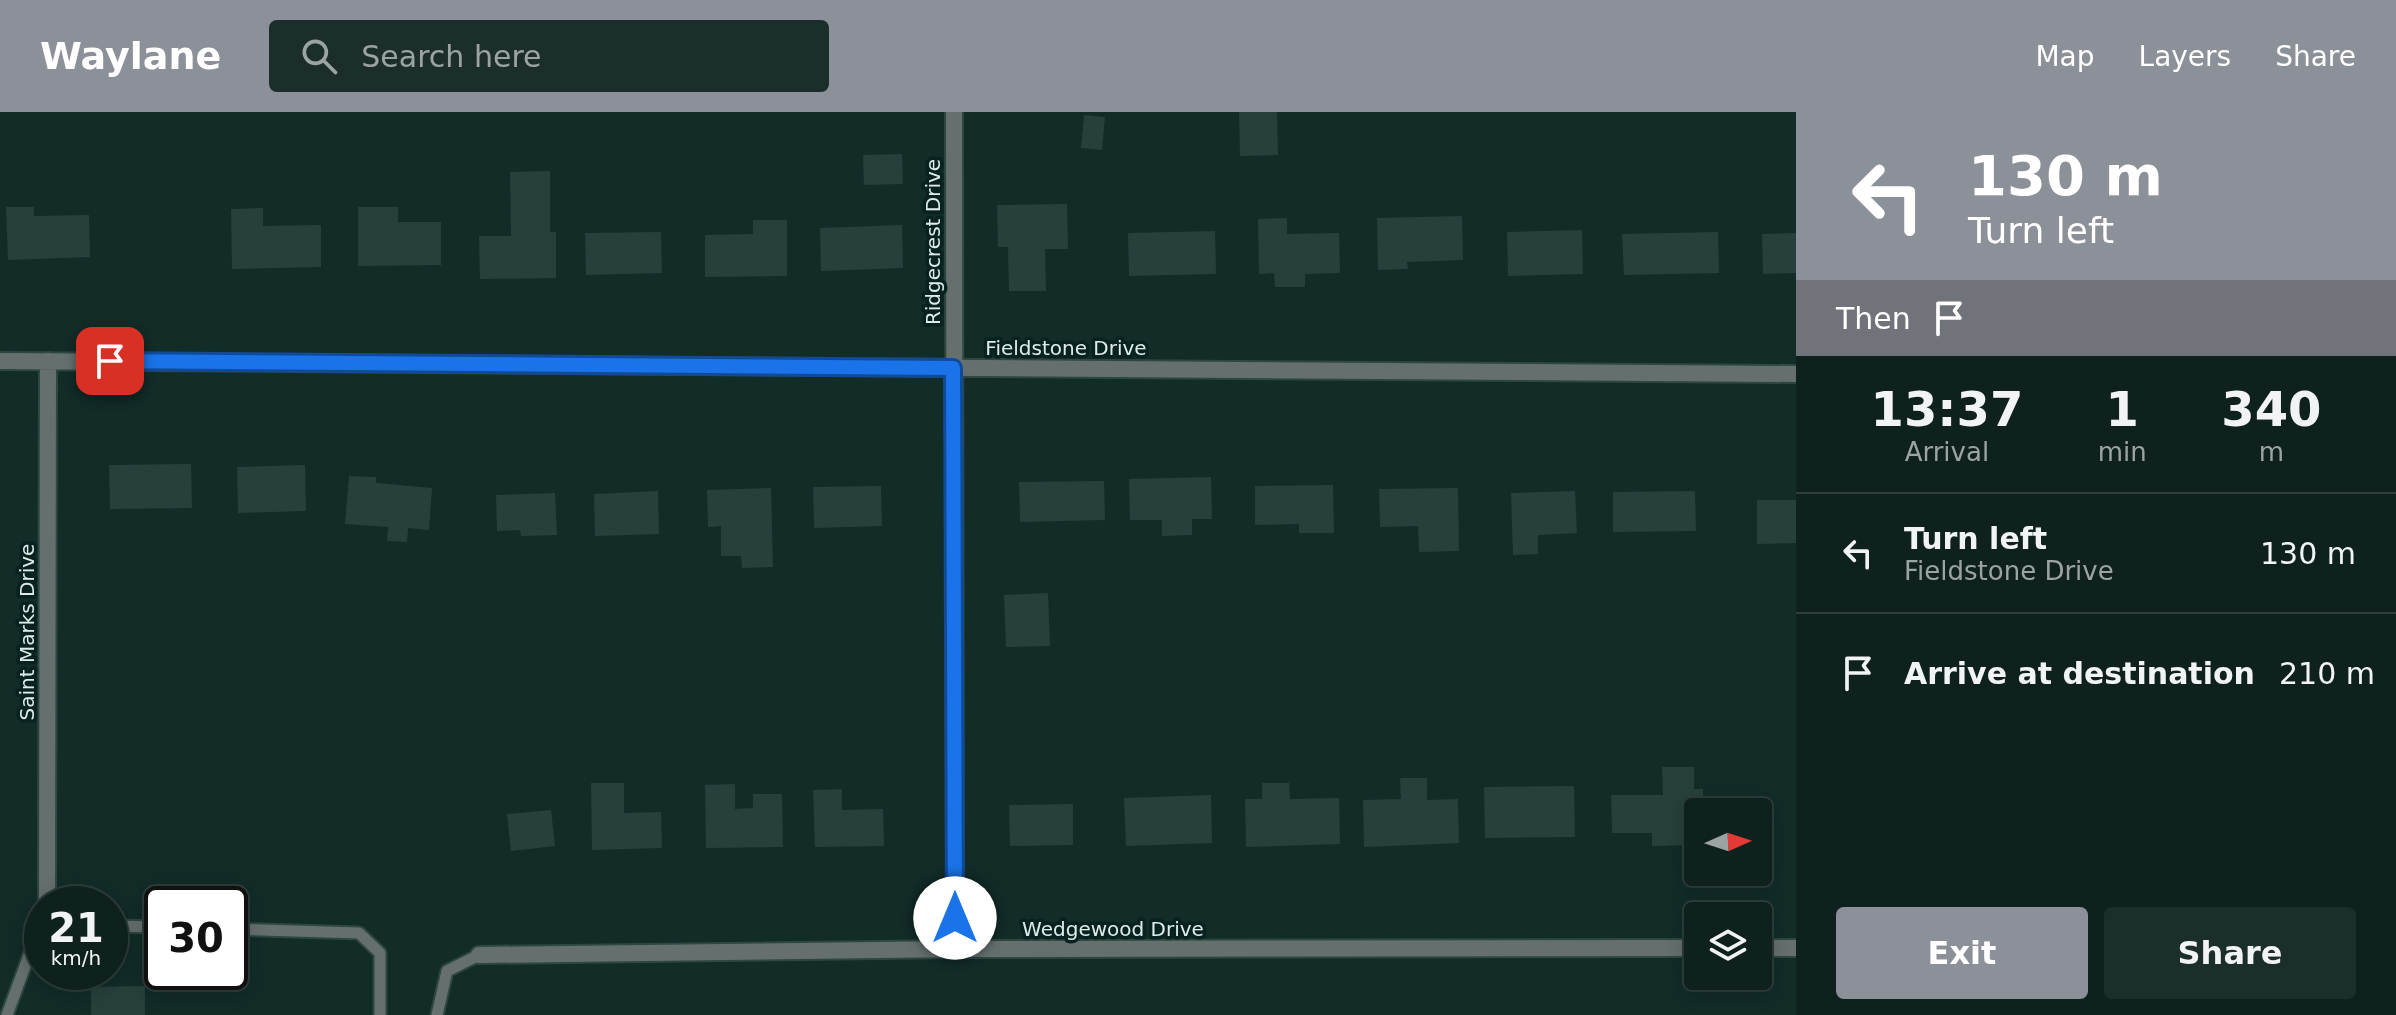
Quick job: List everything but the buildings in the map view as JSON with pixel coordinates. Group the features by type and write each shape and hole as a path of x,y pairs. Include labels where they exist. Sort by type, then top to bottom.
{"street":[{"name":"Ridgecrest Drive","path":"954,112 955,949"},
{"name":"Fieldstone Drive","path":"0,361 1796,374"},
{"name":"Saint Marks Drive","path":"47,886 48,361"},
{"name":"Wedgewood Drive","path":"479,955 955,949 1684,948"},
{"path":"1772,948 1796,948"}],"lane":[{"path":"248,930 359,933 380,953 380,1015"},
{"path":"437,1015 447,971 479,955"},
{"path":"7,1015 24,969"}],"route":[{"path":"110,361 953,368 955,918"}]}
